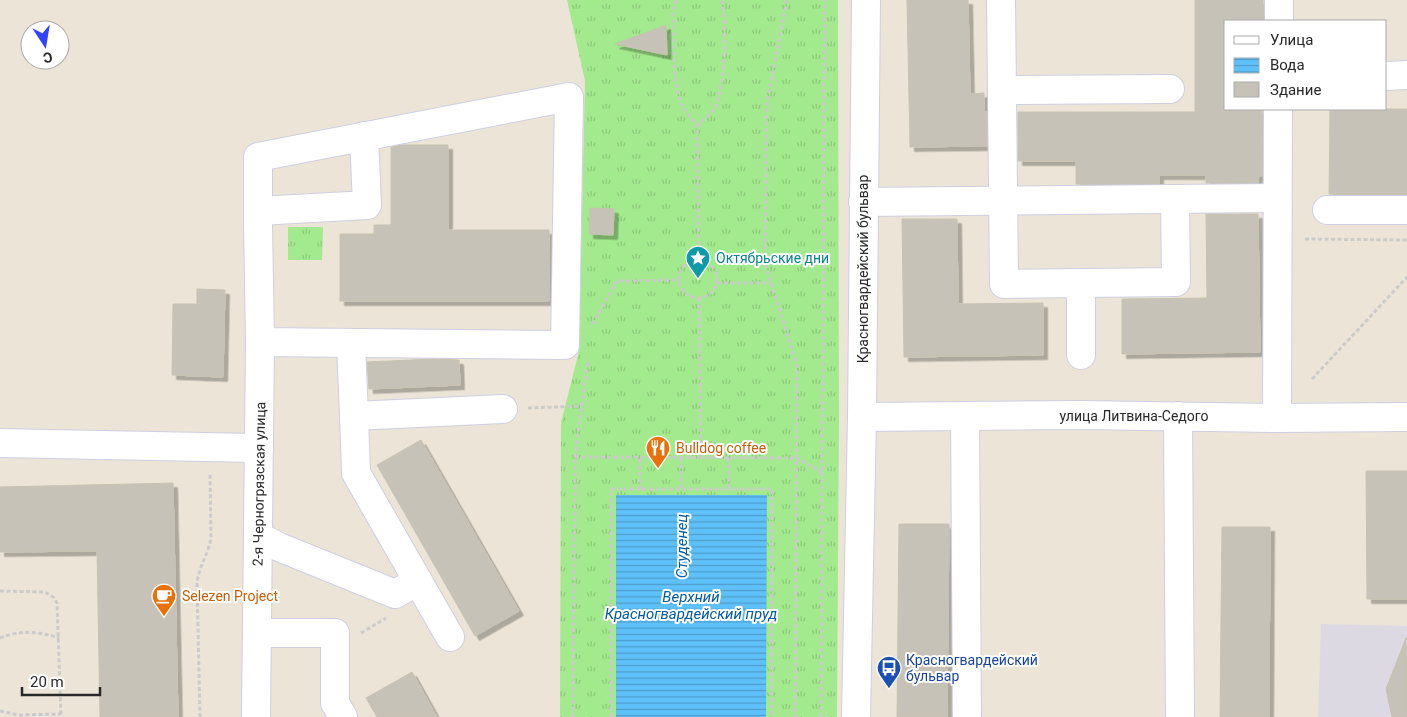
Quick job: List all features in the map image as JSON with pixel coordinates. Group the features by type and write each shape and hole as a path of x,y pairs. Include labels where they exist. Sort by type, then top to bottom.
{"street":[{"name":"Красногвардейский бульвар","path":"856,717 862,417 866,0"},
{"path":"1001,0 1004,284 1176,282 1175,199"},
{"path":"1279,0 1279,20"},
{"path":"1387,76 1407,75"},
{"path":"1002,90 1170,88"},
{"path":"258,211 367,205 364,136 570,97 565,345 260,342"},
{"path":"1277,418 1276,198 1278,110"},
{"name":"2-я Черногрязская улица","path":"256,717 260,342 258,157 364,136"},
{"path":"863,202 1276,198"},
{"path":"1327,210 1407,210"},
{"path":"1081,283 1082,355"},
{"path":"350,343 356,473 450,636"},
{"path":"354,416 503,409"},
{"path":"965,416 967,717"},
{"path":"1178,416 1180,717"},
{"name":"улица Литвина-Седого","path":"862,417 1178,416 1277,418 1407,416"},
{"path":"0,443 259,448"},
{"path":"258,536 279,547 396,594 418,581"},
{"path":"257,633 335,633 335,703 343,717"}],"path":[{"path":"676,0 673,12 674,76 682,104 697,126 699,260"},
{"path":"697,126 715,108 722,82 724,40 722,0"},
{"path":"787,0 767,103 765,263 797,366 795,717"},
{"path":"821,717 825,0"},
{"path":"1276,239 1407,240"},
{"path":"699,260 713,267 717,274 717,283 714,290 707,296 699,298 691,297 684,292 680,276 683,268 689,262 699,260"},
{"path":"1312,378 1407,277"},
{"path":"592,333 593,324 617,281 680,280"},
{"path":"717,283 771,283"},
{"path":"699,298 701,458"},
{"path":"573,717 575,456 589,351"},
{"path":"503,409 582,406"},
{"path":"575,456 796,458 823,473"},
{"path":"640,458 640,489"},
{"path":"681,458 681,489"},
{"path":"729,458 729,489"},
{"path":"200,717 198,583 200,568 210,545 211,537 210,468"},
{"path":"611,717 611,489 772,489 772,717"},
{"path":"0,591 45,592 53,596 57,603 61,716 18,715 0,711"},
{"path":"0,638 24,632 47,634 59,638"}],"shaded area":[{"path":"1321,624 1407,626 1407,717 1318,717"}],"green space":[{"path":"567,0 838,0 839,418 837,717 560,717 561,423 579,351 585,81"},
{"path":"288,227 323,227 322,260 288,260"}],"water":[{"name":"Верхний Красногвардейский пруд","path":"616,495 767,495 766,717 616,717"}],"building":[{"path":"907,0 968,0 970,94 984,93 984,112 987,112 987,146 910,147"},
{"path":"1195,0 1263,0 1263,20 1224,20 1224,110 1262,110 1262,176 1258,176 1258,183 1206,183 1206,175 1159,175 1159,184 1076,184 1076,161 1018,161 1018,112 1195,112"},
{"path":"666,25 667,55 615,44"},
{"path":"1407,109 1407,194 1329,194 1330,110"},
{"path":"401,145 448,145 448,230 549,230 549,301 340,301 340,234 374,234 374,225 391,225 391,147"},
{"path":"590,208 614,209 613,235 589,234"},
{"path":"1206,214 1258,214 1260,352 1122,354 1122,299 1207,298"},
{"path":"902,219 957,219 958,304 1043,303 1043,355 904,357"},
{"path":"197,289 225,290 223,377 172,375 173,304 197,304"},
{"path":"433,359 459,360 460,385 369,389 367,362"},
{"path":"421,440 519,611 475,636 377,465"},
{"path":"1366,471 1407,471 1407,599 1367,599"},
{"path":"173,483 178,717 100,717 97,551 0,552 0,487"},
{"path":"899,524 949,524 947,717 897,717"},
{"path":"1222,527 1270,527 1269,717 1220,717"},
{"path":"1406,638 1407,717 1392,717 1386,689"},
{"path":"412,672 437,717 377,717 366,698"}],"place":[{"name":"Октябрьские дни","path":"698,279"},
{"name":"Bulldog coffee","path":"658,469"},
{"name":"Selezen Project","path":"164,617"},
{"name":"Красногвардейский бульвар","path":"889,689"}],"water label":[{"name":"Студенец","path":"682,546"}]}
